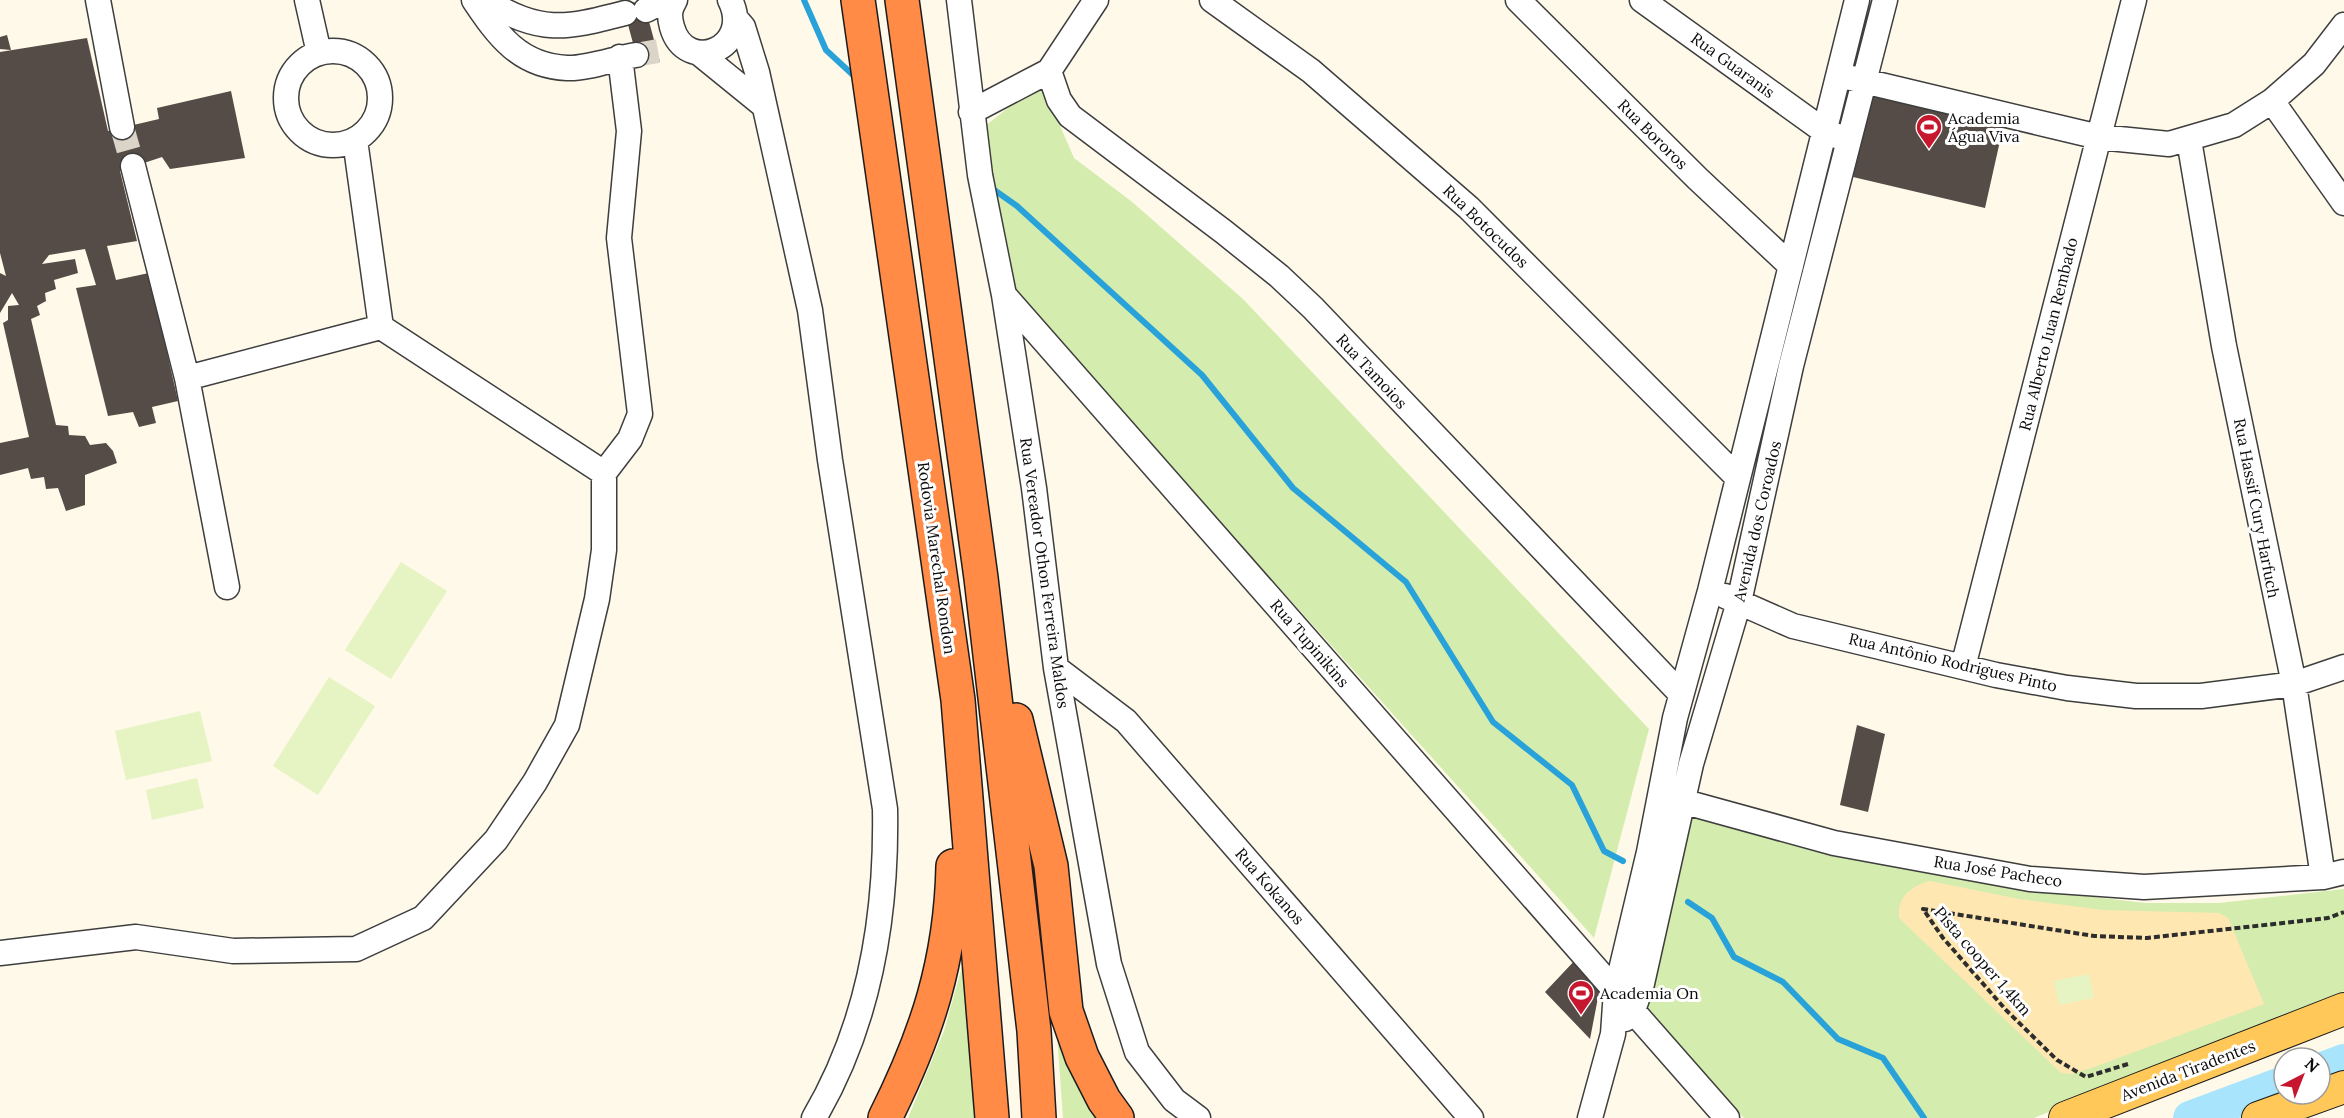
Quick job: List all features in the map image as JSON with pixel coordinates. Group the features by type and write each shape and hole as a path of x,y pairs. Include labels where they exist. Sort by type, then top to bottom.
{"highway":[{"name":"Rodovia Marechal Rondon","path":"858,0 958,700 992,1118"},
{"path":"903,0 981,578 1034,1031 1040,1118"},
{"path":"981,578 1051,866 1066,1011 1082,1057 1104,1100 1117,1118"},
{"path":"885,1118 915,1058 939,985 952,909 958,700"}],"main road":[{"name":"Avenida Tiradentes","path":"2065,1118 2344,1009"},
{"path":"2258,1118 2344,1087"}],"street":[{"path":"98,0 122,128"},
{"path":"307,0 319,53"},
{"path":"474,0 502,40 537,62 568,68 638,54 692,50 712,52 723,46 732,36 734,10"},
{"path":"485,0 514,18 557,28 646,8"},
{"path":"675,0 669,15 676,40 763,105"},
{"name":"Rua Vereador Othon Ferreira Maldos","path":"959,0 971,112 986,206 1004,295 1034,488 1056,668 1109,964 1137,1052 1174,1100 1198,1118"},
{"path":"971,112 1049,70 1096,0"},
{"name":"Rua Botocudos","path":"1212,0 1311,71 1460,200 1737,477"},
{"name":"Rua Bororos","path":"1518,0 1791,266"},
{"name":"Rua Guaranis","path":"1642,0 1824,130 1849,141"},
{"name":"Avenida dos Coroados","path":"1590,1118 1612,1034 1616,991 1682,694 1710,591 1857,0"},
{"name":"Avenida dos Coroados","path":"1612,1034 1633,1010 1691,764 1740,602 1791,366 1885,0"},
{"name":"Rua Alberto Juan Rembado","path":"1963,668 2134,0"},
{"path":"734,10 743,27 757,72 763,105 789,205 810,310 830,460 885,810 886,861 882,917 862,1008 847,1052 814,1118"},
{"path":"1838,75 2099,136 2169,144 2235,126 2272,101 2314,64 2344,27"},
{"path":"335,51 351,54 375,75 380,90 380,105 376,119 367,132 341,145 326,145 311,140 299,131 286,103 287,87 294,72 305,61 319,53 335,51"},
{"path":"0,953 136,937 233,951 356,949 423,918 496,840 536,782 567,725 597,598 604,550 604,473 630,439 640,414 619,238 638,54"},
{"name":"Rua Tamoios","path":"1049,70 1059,100 1070,116 1260,261 1313,308 1682,694"},
{"path":"2272,101 2344,203"},
{"path":"355,140 381,327"},
{"name":"Rua Hassif Cury Harfuch","path":"2189,140 2224,346 2334,874"},
{"path":"133,166 187,378 227,587"},
{"name":"Rua Tupinikins","path":"1004,295 1727,1118"},
{"path":"187,378 381,327 604,473"},
{"name":"Rua Antônio Rodrigues Pinto","path":"1710,591 1793,626 1963,668 2067,688 2136,696 2201,696 2294,684 2344,667"},
{"name":"Rua Kokanos","path":"1056,668 1126,721 1471,1118"},
{"name":"Rua José Pacheco","path":"1659,795 1834,843 2030,879 2144,887 2334,874"}],"path":[{"name":"Pista cooper 1,4km","path":"2138,1061 2086,1077 2057,1060 2006,1010 1943,938 1923,909 2094,936 2147,938 2328,918 2344,912"}],"green space":[{"path":"1041,82 1074,158 1131,201 1243,299 1649,729 1594,938 1011,289 975,134"},
{"path":"401,562 447,591 391,679 345,650"},
{"path":"329,677 375,706 318,795 273,766"},
{"path":"200,711 212,761 126,780 115,731"},
{"path":"197,778 204,808 152,820 146,790"},
{"path":"1694,810 2035,890 2145,903 2219,903 2344,889 2344,991 2034,1118 1744,1118 1646,1012"},
{"path":"967,949 975,1118 908,1118 944,1031"},
{"path":"2089,974 2094,998 2059,1005 2054,981"},
{"path":"1055,1008 1101,1118 1063,1118"}],"sand":[{"path":"1930,881 2019,899 2103,910 2219,913 2228,918 2264,1004 2094,1067 2072,1074 2061,1073 1899,918 1903,898 1911,889"}],"building":[{"path":"622,2 644,3 660,62 638,62"},
{"path":"7,35 11,50 0,49 0,37"},
{"path":"87,38 108,131 159,119 157,108 231,91 245,158 170,169 162,157 120,171 137,241 107,246 116,280 149,273 178,401 152,407 156,423 139,427 133,412 108,416 76,288 96,285 85,249 49,255 42,264 75,259 78,273 54,280 56,289 45,293 46,301 37,306 40,315 31,319 56,425 68,426 69,435 85,436 90,445 106,443 113,451 117,463 85,475 85,505 66,511 58,488 46,489 44,477 31,479 28,468 0,475 0,443 29,437 3,323 8,320 8,306 19,305 12,293 0,313 0,273 6,276 0,253 0,52"},
{"name":"Academia Água Viva","path":"1873,92 2004,123 1985,208 1853,177"},
{"path":"1857,725 1885,734 1868,812 1840,805"},
{"name":"Academia On","path":"1578,957 1601,982 1590,1039 1545,992"}],"waterway":[{"path":"804,0 826,50 853,75"},
{"path":"990,187 1017,206 1202,375 1293,488 1406,582 1493,722 1572,785 1604,851 1623,861"},
{"path":"1688,902 1712,918 1734,957 1783,982 1838,1039 1883,1058 1924,1118"},
{"path":"2332,1066 2344,1061"},
{"path":"2190,1118 2272,1087"}],"tunnel":[{"path":"636,55 658,51"},
{"path":"122,127 133,166"}],"place":[{"name":"Academia Água Viva","path":"1929,150"},
{"name":"Academia On","path":"1581,1016"}]}
